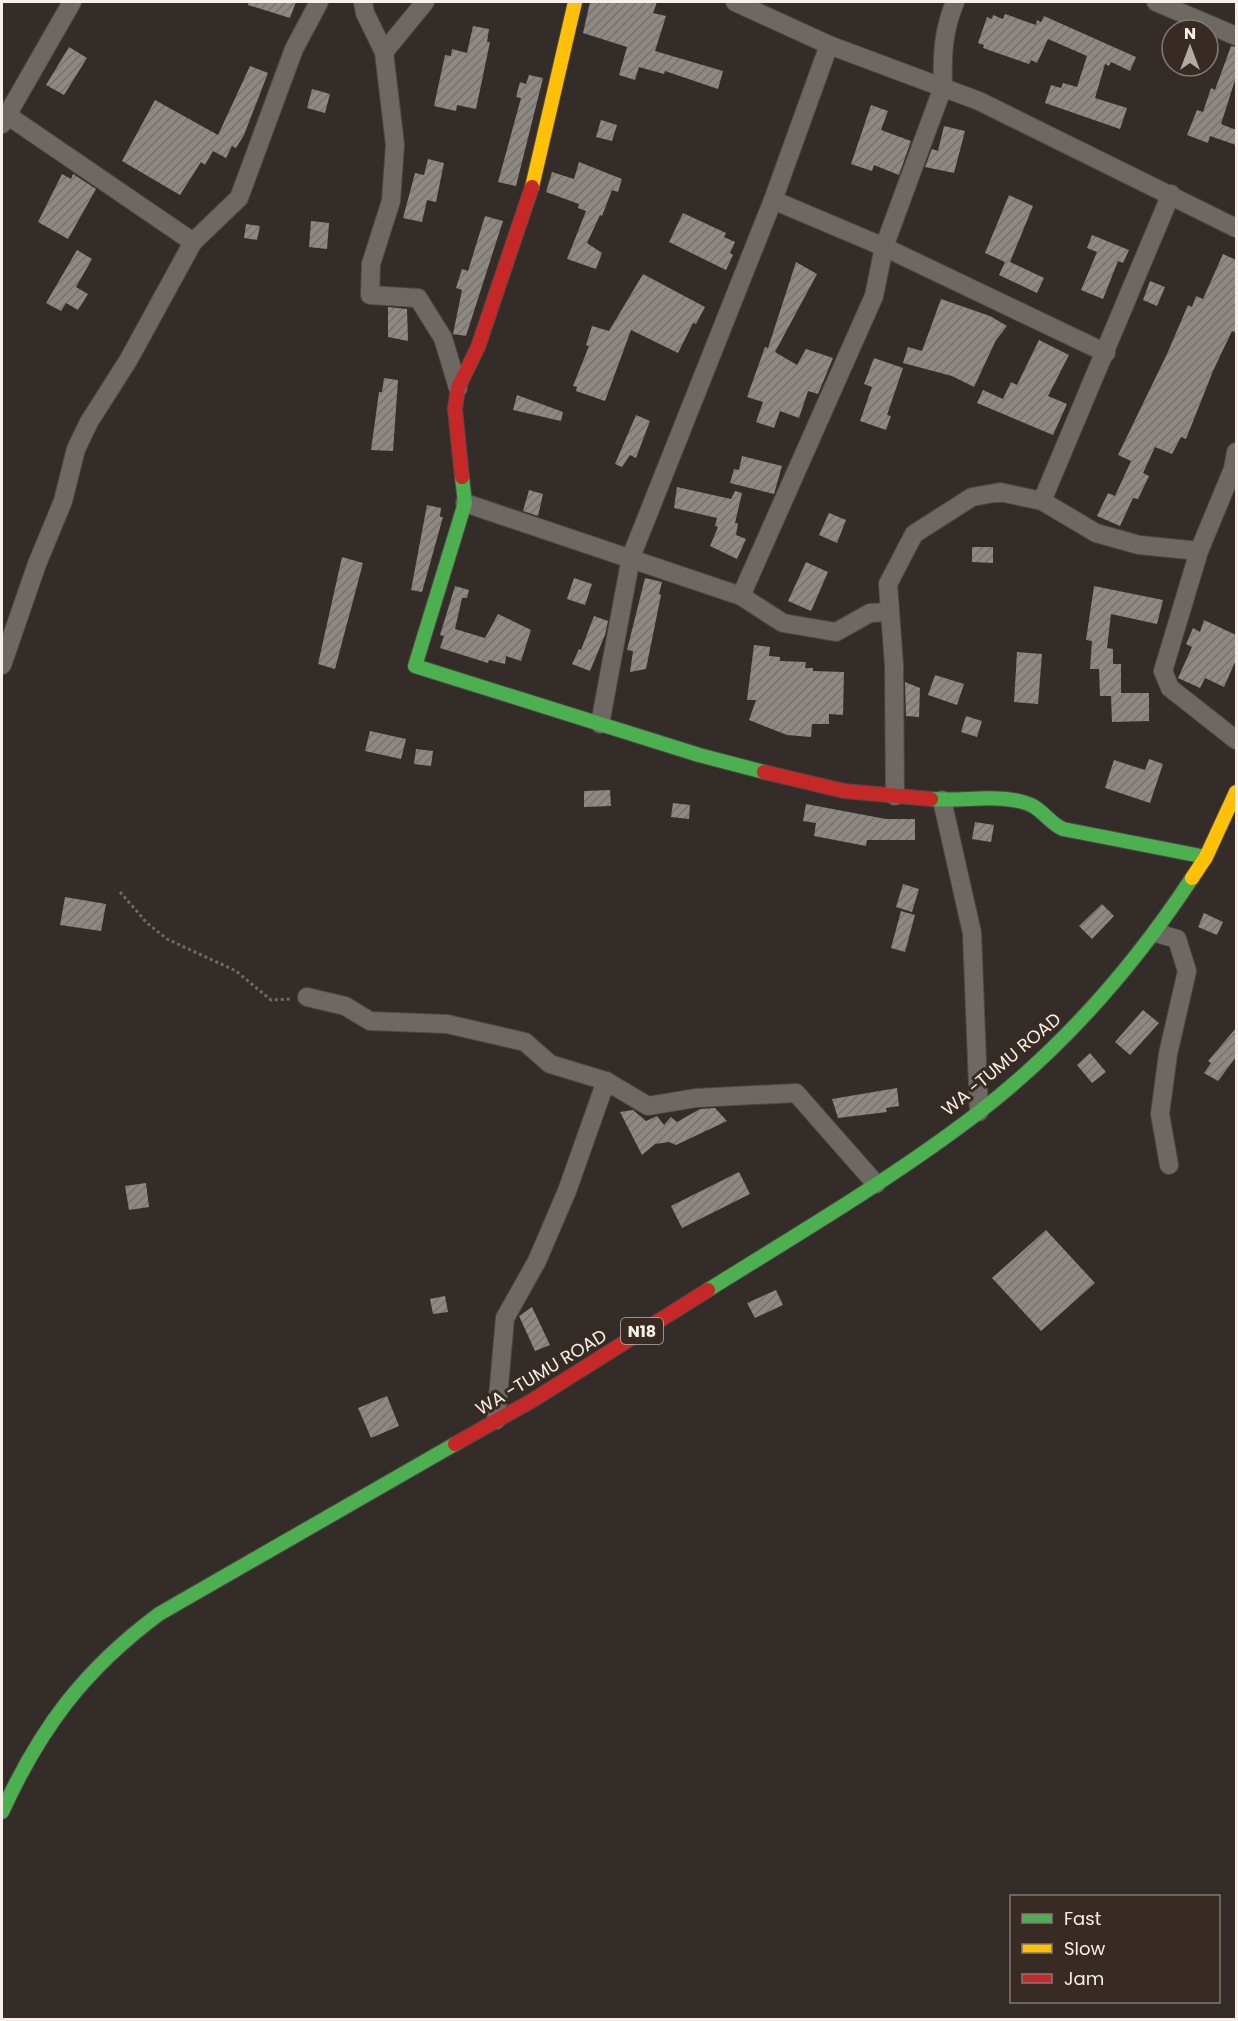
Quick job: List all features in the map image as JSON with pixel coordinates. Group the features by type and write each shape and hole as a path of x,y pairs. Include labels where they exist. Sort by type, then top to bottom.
{"main road":[{"path":"575,2 538,168 478,347 458,388 455,409 465,503 415,666 750,769 844,791 942,800 976,801 1003,797 1035,807 1052,824 1063,829 1206,857"},
{"name":"WA -TUMU ROAD","path":"2,1812 13,1785 49,1721 83,1676 131,1633 159,1614 533,1400 876,1184 979,1112 1070,1032 1156,933 1206,857 1236,792"}],"street":[{"path":"72,2 4,120 194,242"},
{"path":"2,665 37,564 63,501 76,449 88,422 129,359 194,242 239,198 294,50 319,2"},
{"path":"363,2 365,13 384,52 395,145 391,201 371,264 370,295 417,298 443,338 458,388"},
{"path":"384,52 425,2"},
{"path":"735,2 768,9 829,45 979,101 1236,228"},
{"path":"741,596 874,296 884,248 943,87 942,59 945,26 955,2"},
{"path":"1156,2 1236,36"},
{"path":"600,724 631,557 773,200 829,45"},
{"path":"1042,501 1171,194"},
{"path":"773,200 884,248 1106,353"},
{"path":"1236,452 1233,469 1199,551 1163,671 1170,688 1236,740"},
{"path":"895,796 894,665 888,584 914,534 972,497 1000,492 1042,501 1096,533 1139,545 1199,551"},
{"path":"465,503 631,557 741,596 783,623 836,632 870,614 889,612"},
{"path":"942,800 972,933 979,1112"},
{"path":"1156,933 1176,939 1186,971 1168,1054 1160,1114 1169,1165"},
{"path":"307,998 345,1006 370,1021 447,1024 525,1042 550,1064 606,1081 648,1106 696,1098 796,1093 876,1184"},
{"path":"496,1420 505,1317 537,1261 567,1191 606,1081"}],"path":[{"path":"120,892 147,923 167,939 236,971 271,1000 307,998"}],"building":[{"path":"248,2 296,2 290,18 248,5"},
{"path":"590,2 657,2 653,13 666,16 655,51 723,71 718,89 665,71 664,74 639,67 635,80 619,75 627,47 583,33"},
{"path":"1005,14 1036,25 1037,20 1041,22 1044,16 1136,57 1130,71 1111,62 1109,66 1105,64 1095,98 1127,108 1120,129 1045,103 1051,85 1061,88 1063,83 1077,87 1087,56 1048,39 1037,63 1031,60 1029,64 983,48 984,45 978,43 987,17 992,19 993,15 1003,19"},
{"path":"473,26 489,29 487,42 490,42 476,109 457,105 456,111 434,106 445,55 451,56 452,49 467,53"},
{"path":"1231,46 1236,47 1236,77 1221,124 1236,130 1236,145 1210,136 1208,143 1187,135 1197,110 1203,112 1211,88 1215,90"},
{"path":"69,47 87,58 64,95 46,85"},
{"path":"250,66 268,73 244,135 236,148 232,146 226,158 213,151 205,165 201,162 180,195 122,161 155,100 218,135"},
{"path":"529,75 543,78 516,186 498,182 521,98 516,97 520,82 526,84"},
{"path":"312,89 330,94 325,113 307,108"},
{"path":"871,105 888,111 881,130 911,141 899,175 874,165 872,171 851,164"},
{"path":"601,120 617,125 612,141 596,137"},
{"path":"944,126 965,131 954,173 925,167 932,149 938,151"},
{"path":"428,159 444,163 436,202 427,200 422,222 403,218 415,173 424,175"},
{"path":"579,162 622,179 618,192 612,190 602,216 600,215 587,243 602,253 596,269 567,259 586,211 578,208 579,204 546,192 552,172 574,179"},
{"path":"62,174 71,179 73,174 96,189 68,239 38,222"},
{"path":"1009,195 1033,206 1010,262 1044,278 1037,293 999,275 1005,262 985,253"},
{"path":"683,213 726,233 724,237 735,242 730,253 733,255 726,270 669,242"},
{"path":"485,216 503,221 466,336 453,334 462,290 456,288 462,269 468,271"},
{"path":"311,221 329,223 327,249 309,247"},
{"path":"246,224 260,226 257,240 244,238"},
{"path":"1092,235 1129,250 1123,263 1118,261 1103,299 1081,290 1097,252 1087,248"},
{"path":"77,250 92,259 76,287 88,294 78,310 66,303 61,311 46,303"},
{"path":"1223,254 1236,260 1236,333 1232,331 1213,371 1186,439 1181,437 1172,454 1155,447 1143,473 1149,476 1138,499 1133,498 1120,526 1097,516 1108,493 1115,496 1131,461 1118,455 1188,305 1192,307 1196,296 1203,299"},
{"path":"796,262 817,274 775,352 797,365 806,349 833,358 818,394 808,391 799,418 780,411 774,428 756,422 763,402 747,397 765,347 768,348"},
{"path":"643,274 705,307 696,324 693,323 678,353 631,330 605,401 576,391 577,387 573,386 589,346 586,345 592,326 609,331"},
{"path":"1150,281 1165,287 1157,306 1143,300"},
{"path":"941,299 990,316 1007,326 996,340 974,387 952,376 903,363 908,347 922,351"},
{"path":"388,307 407,309 408,341 388,337"},
{"path":"1039,340 1069,355 1048,396 1067,404 1053,435 977,403 983,390 1003,399 1011,382 1017,385"},
{"path":"874,358 903,368 887,415 891,416 886,430 860,421 872,387 864,384"},
{"path":"384,378 398,380 393,451 371,450 379,392 382,392"},
{"path":"517,395 563,412 561,421 513,410"},
{"path":"636,415 650,421 636,458 630,455 622,467 615,464"},
{"path":"742,456 782,466 774,494 730,483 734,469 739,470"},
{"path":"677,487 731,499 735,491 742,493 735,523 738,523 736,535 746,539 737,559 710,546 718,527 715,526 717,518 674,508"},
{"path":"529,490 543,494 538,516 523,511"},
{"path":"427,505 441,508 440,517 443,517 422,592 411,590"},
{"path":"829,513 846,520 837,543 819,535"},
{"path":"972,547 993,547 993,563 972,562"},
{"path":"342,557 363,563 335,669 318,664"},
{"path":"806,562 828,572 811,611 788,601"},
{"path":"574,578 592,584 585,605 567,599"},
{"path":"645,578 662,582 659,594 661,595 646,669 630,672 633,651 627,650"},
{"path":"455,586 469,590 467,598 462,598 455,629 485,638 498,614 531,630 521,661 506,656 505,664 489,660 488,663 440,648 444,636 440,635"},
{"path":"1094,586 1163,600 1157,624 1111,614 1107,648 1113,649 1113,664 1121,664 1121,693 1149,693 1149,721 1112,722 1111,696 1100,696 1099,669 1090,669 1092,641 1086,640"},
{"path":"594,616 608,621 605,635 590,671 572,664 579,649 581,650"},
{"path":"1204,620 1236,635 1236,660 1224,687 1205,678 1200,688 1178,678 1192,647 1186,644 1193,628 1200,632"},
{"path":"754,645 770,647 769,656 780,657 780,661 806,662 805,668 813,668 813,671 844,672 843,715 829,714 829,724 812,724 811,737 787,735 749,720 756,700 747,700"},
{"path":"1017,652 1042,654 1038,704 1014,702"},
{"path":"935,675 964,684 957,705 928,695"},
{"path":"905,682 920,688 919,717 906,716"},
{"path":"966,716 982,721 977,737 961,732"},
{"path":"370,731 406,739 401,759 365,751"},
{"path":"416,749 433,751 431,766 414,764"},
{"path":"1149,759 1163,764 1150,803 1105,788 1114,760 1145,770"},
{"path":"610,790 611,806 584,807 584,791"},
{"path":"673,803 690,805 689,819 671,817"},
{"path":"806,804 886,819 915,819 915,840 867,840 866,846 814,836 816,823 803,821"},
{"path":"975,822 994,825 991,842 972,839"},
{"path":"903,884 919,889 912,912 896,907"},
{"path":"65,897 106,904 101,931 60,925"},
{"path":"1102,904 1114,916 1092,939 1079,926"},
{"path":"901,911 915,915 905,952 891,948"},
{"path":"1204,913 1223,922 1217,935 1198,927"},
{"path":"1143,1010 1159,1023 1130,1055 1115,1042"},
{"path":"1236,1028 1236,1057 1218,1081 1204,1073 1211,1063 1208,1061"},
{"path":"1090,1053 1106,1072 1092,1083 1077,1065"},
{"path":"897,1088 899,1106 886,1108 887,1112 838,1118 832,1099"},
{"path":"715,1108 727,1121 676,1145 669,1142 655,1144 642,1155 620,1112 633,1110 646,1121 657,1116 664,1125 671,1117 677,1122 700,1109"},
{"path":"739,1172 750,1194 682,1228 671,1206"},
{"path":"146,1183 149,1207 129,1210 125,1186"},
{"path":"1046,1230 1095,1283 1041,1331 992,1278"},
{"path":"776,1290 783,1305 755,1318 747,1303"},
{"path":"445,1296 448,1312 433,1314 430,1299"},
{"path":"532,1307 550,1345 535,1351 519,1316"},
{"path":"387,1396 399,1426 371,1438 358,1408"}],"traffic: fast":[{"path":"462,477 465,503 415,666 699,755 764,772"},
{"path":"931,799 1010,799 1033,806 1063,829 1206,857"},
{"path":"708,1290 913,1160 1009,1088 1095,1004 1146,943 1192,878"},
{"path":"2,1812 32,1753 67,1702 108,1657 132,1635 159,1614 455,1444"}],"traffic: slow":[{"path":"532,187 575,2"},
{"path":"1192,878 1206,857 1236,792"}],"traffic: jam":[{"path":"462,477 455,409 458,388 478,347 532,187"},
{"path":"764,772 844,791 931,799"},
{"path":"455,1444 533,1400 708,1290"}]}
